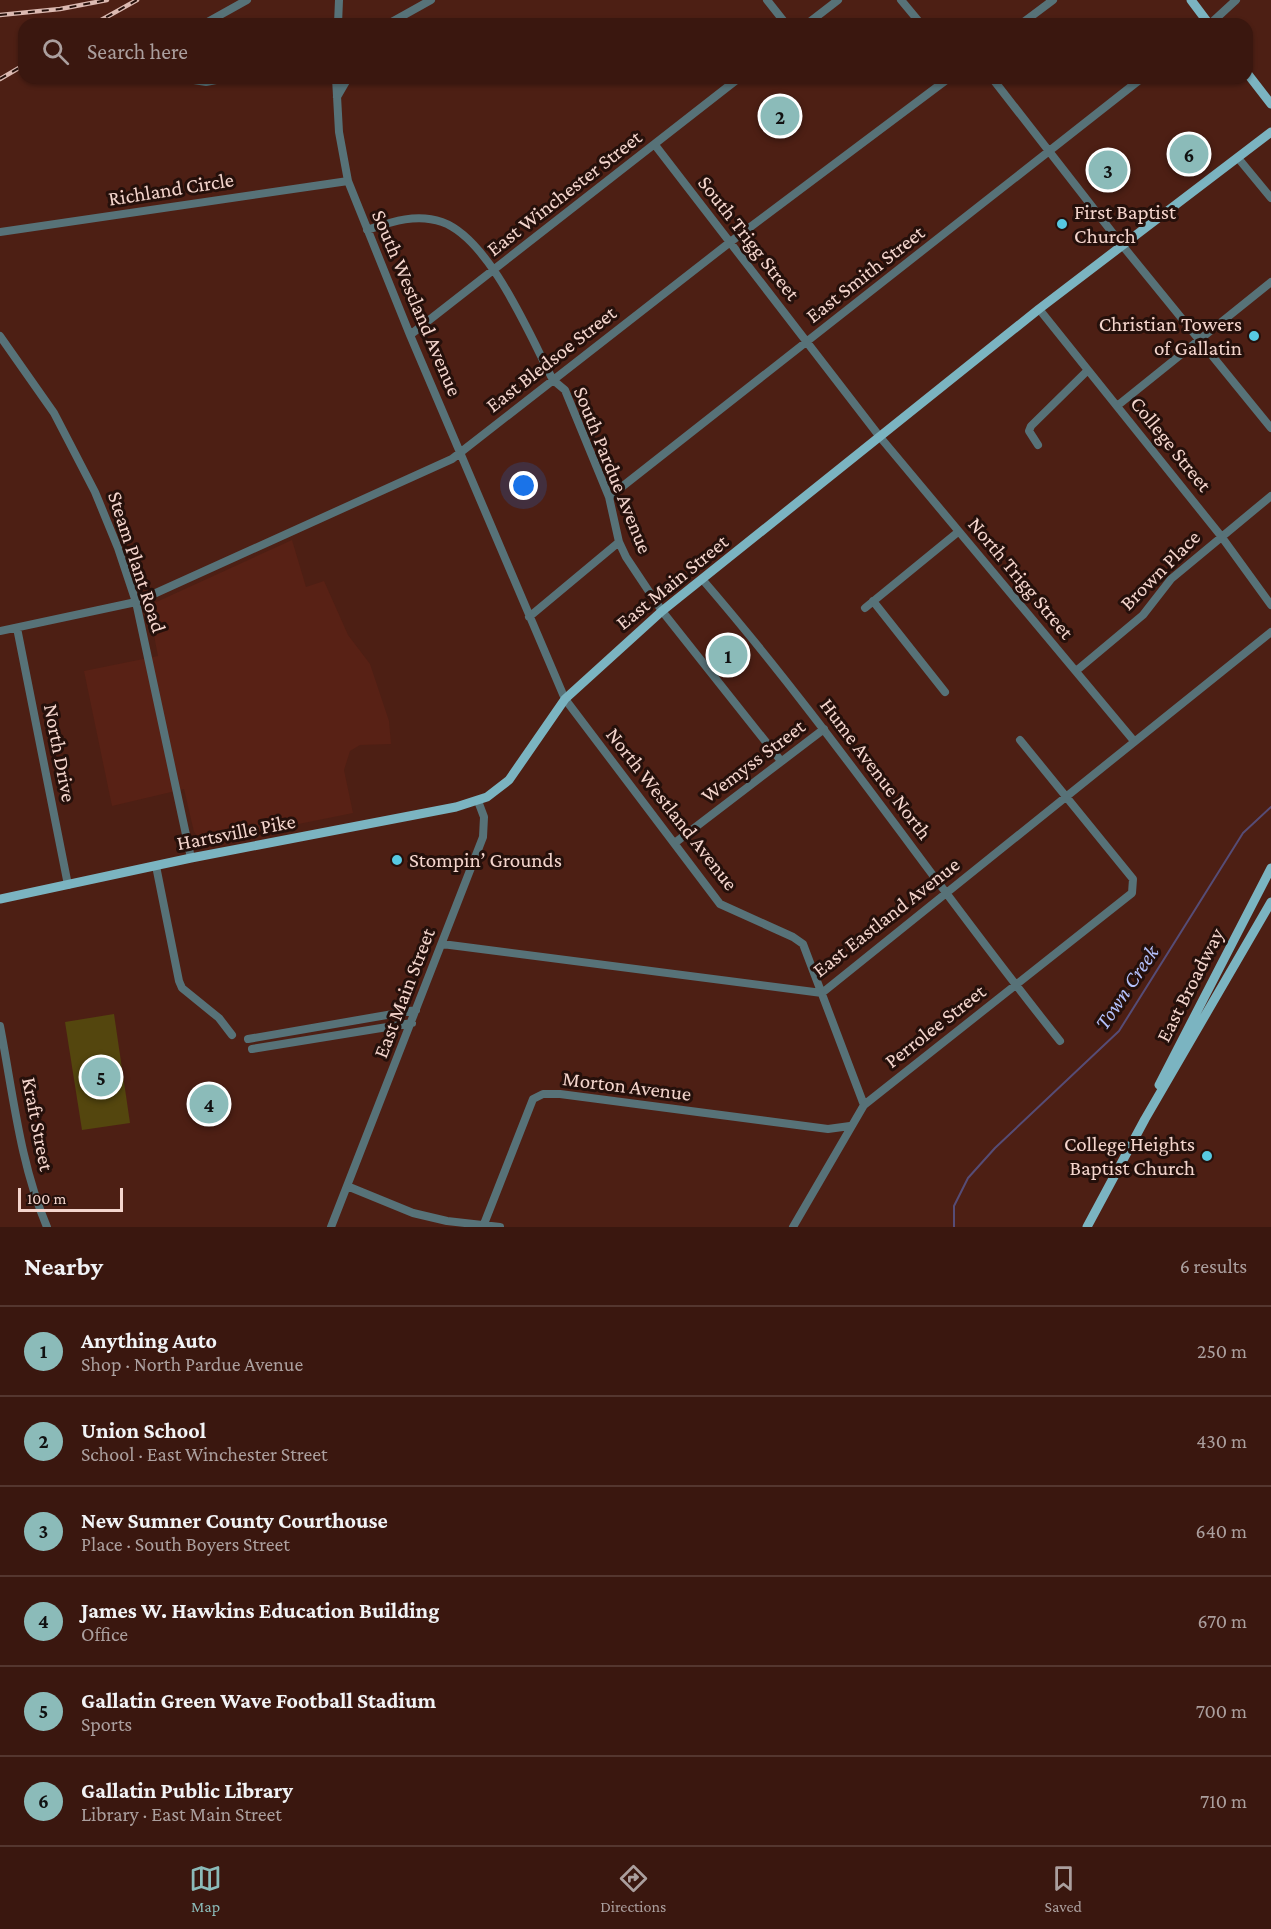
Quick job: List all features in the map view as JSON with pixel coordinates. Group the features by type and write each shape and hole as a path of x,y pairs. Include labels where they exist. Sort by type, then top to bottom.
{"main road":[{"path":"1191,0 1205,18"},
{"path":"1253,81 1271,104"},
{"name":"East Main Street","path":"478,801 495,792 508,780 565,699 662,611 1039,309 1271,132"},
{"name":"Hartsville Pike","path":"0,899 191,858 478,801"},
{"name":"East Broadway","path":"1087,1227 1145,1119 1271,868"},
{"name":"East Broadway","path":"1153,1101 1271,902"}],"street":[{"path":"215,18 247,0"},
{"path":"338,18 339,0"},
{"path":"399,18 431,0"},
{"path":"767,0 781,18"},
{"path":"815,18 838,0"},
{"path":"901,0 916,18"},
{"path":"1029,18 1053,0"},
{"path":"1216,18 1236,0"},
{"name":"South Westland Avenue","path":"336,84 339,132 348,180 410,336 565,699"},
{"path":"336,98 344,84"},
{"name":"East Winchester Street","path":"410,336 731,84"},
{"name":"East Bledsoe Street","path":"136,602 452,459 729,243 941,84"},
{"path":"997,84 1122,244 1270,425"},
{"name":"East Smith Street","path":"609,497 1134,84"},
{"name":"South Trigg Street","path":"655,145 880,438"},
{"path":"1239,158 1271,198"},
{"name":"Richland Circle","path":"0,232 348,180"},
{"name":"South Pardue Avenue","path":"367,230 398,219 418,218 441,222 456,229 494,270 553,380 565,390 609,497 619,542 662,611 781,761"},
{"path":"1117,406 1271,282"},
{"name":"College Street","path":"1039,309 1221,536 1271,605"},
{"name":"Steam Plant Road","path":"0,336 37,386 72,446 95,492 136,602 191,858"},
{"path":"1038,445 1031,438 1029,431 1031,426 1088,370"},
{"name":"North Trigg Street","path":"880,438 1134,741"},
{"name":"Brown Place","path":"1076,671 1143,615 1171,579 1271,496"},
{"path":"865,608 958,532"},
{"path":"529,617 619,542"},
{"name":"Hume Avenue North","path":"702,579 824,729 946,894 1060,1041"},
{"path":"873,601 945,692"},
{"path":"0,631 136,602"},
{"name":"North Drive","path":"17,628 68,885"},
{"name":"East Eastland Avenue","path":"442,944 822,993 1271,632"},
{"name":"North Westland Avenue","path":"565,699 720,904 793,937 803,944 864,1105"},
{"name":"Wemyss Street","path":"675,842 824,729"},
{"path":"1020,740 1067,796"},
{"name":"Perrolee Street","path":"793,1227 864,1105 1132,893 1134,885 1067,796"},
{"name":"East Main Street","path":"331,1227 483,837 484,817 478,801"},
{"path":"156,866 178,981 182,988 219,1018 232,1035"},
{"path":"248,1039 416,1010"},
{"path":"252,1049 412,1023"},
{"name":"Kraft Street","path":"0,1026 28,1174 35,1199 47,1227"},
{"name":"Morton Avenue","path":"484,1224 533,1099 543,1094 560,1094 828,1129 850,1126"},
{"path":"347,1186 413,1213 447,1221 500,1227"}],"shaded area":[{"path":"292,540 306,587 324,581 348,635 370,664 389,721 391,744 360,745 350,751 344,770 353,813 214,841 202,841 194,832 184,789 112,806 84,671 158,656 149,610 152,604"},
{"path":"114,1014 130,1123 82,1130 65,1022"}],"waterway":[{"name":"Town Creek","path":"954,1227 954,1206 968,1178 995,1148 1119,1031 1243,833 1271,807"}],"railway":[{"path":"0,15 60,9 107,0"},
{"path":"105,18 137,0"},
{"path":"0,79 18,68"}],"place":[{"name":"Union School","path":"780,116"},
{"name":"Gallatin Public Library","path":"1189,154"},
{"name":"New Sumner County Courthouse","path":"1108,170"},
{"name":"First Baptist Church","path":"1062,224"},
{"name":"Christian Towers of Gallatin","path":"1254,336"},
{"name":"Anything Auto","path":"728,655"},
{"name":"Stompin’ Grounds","path":"397,860"},
{"name":"Gallatin Green Wave Football Stadium","path":"101,1077"},
{"name":"James W. Hawkins Education Building","path":"209,1104"},
{"name":"College Heights Baptist Church","path":"1207,1156"}]}
